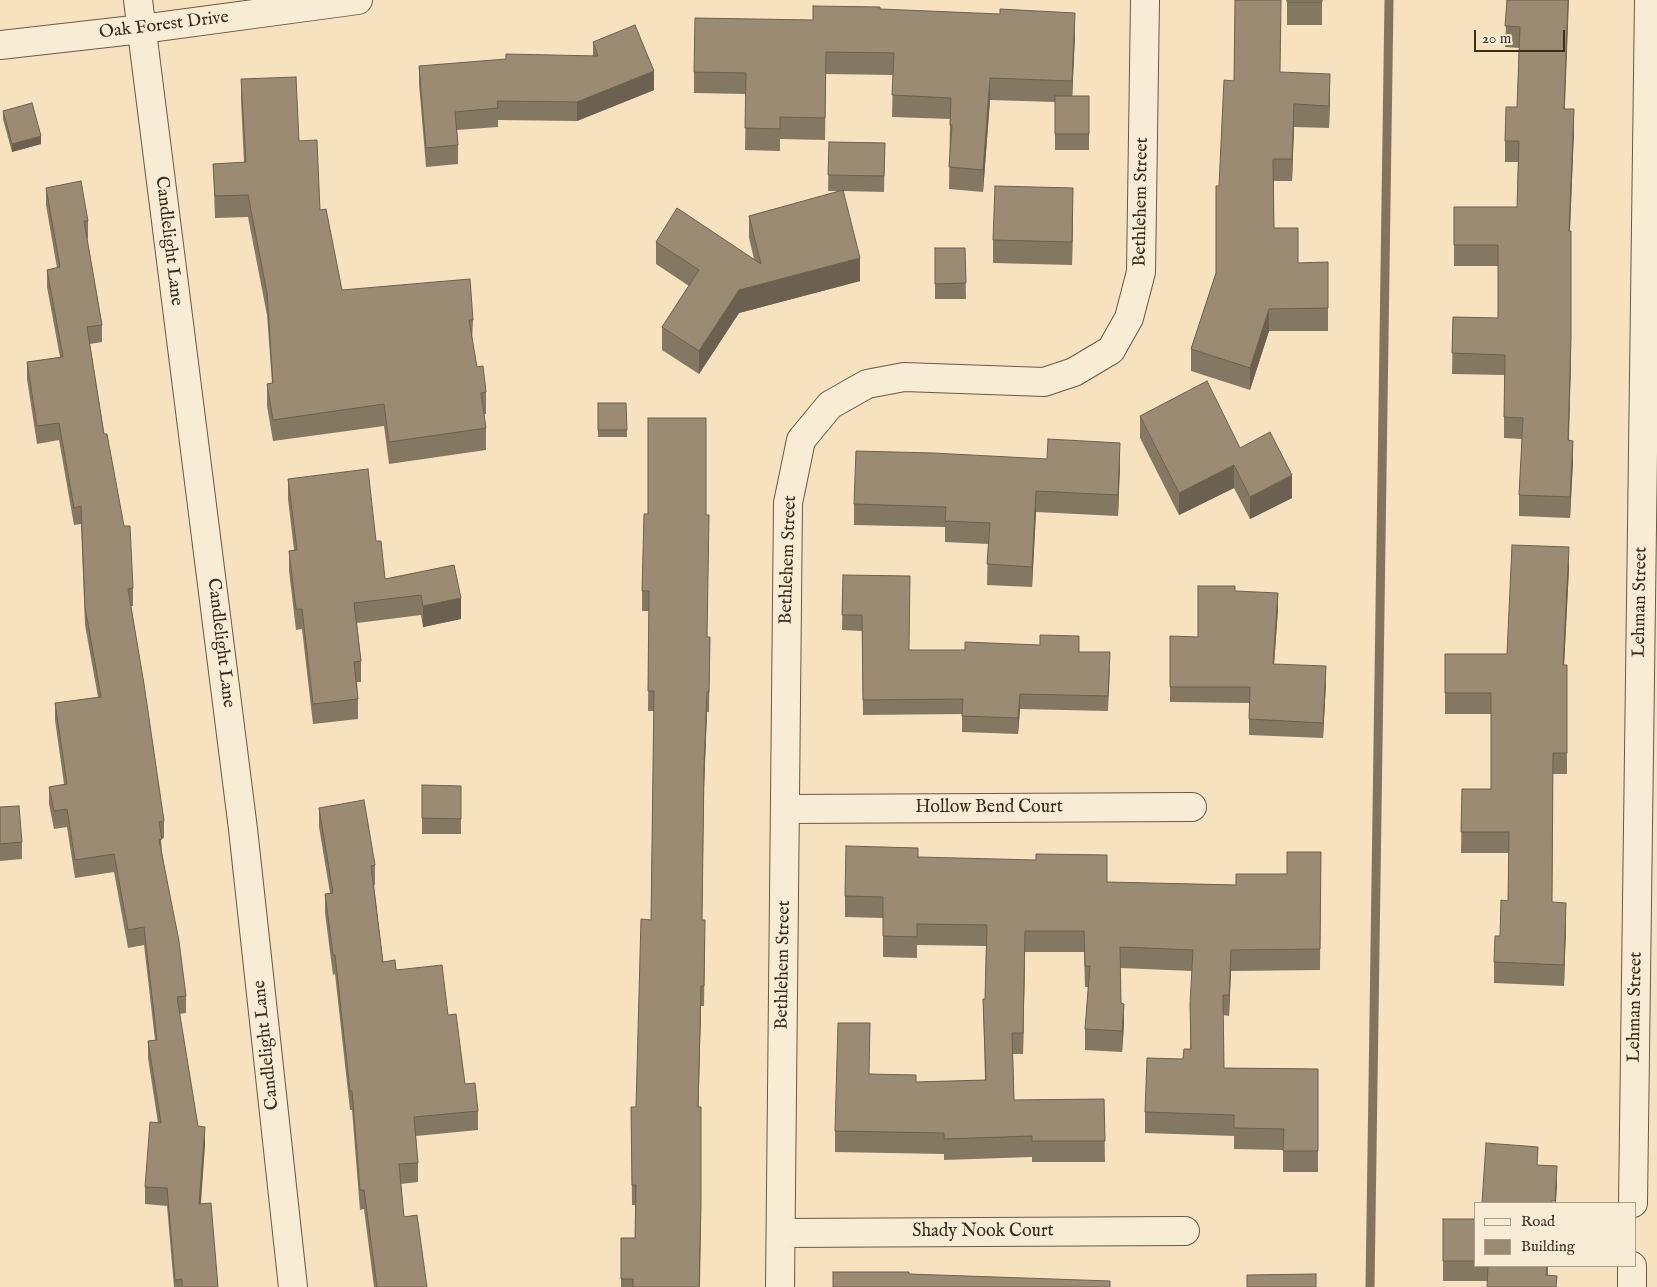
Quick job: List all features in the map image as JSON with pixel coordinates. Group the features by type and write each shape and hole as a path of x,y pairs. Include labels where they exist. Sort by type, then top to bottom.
{"street":[{"name":"Candlelight Lane","path":"138,0 244,829 293,1287"},
{"name":"Oak Forest Drive","path":"0,45 142,30 358,0"},
{"name":"Bethlehem Street","path":"780,1287 788,503 801,440 830,406 867,384 904,378 1044,382 1074,372 1111,350 1129,318 1141,272 1145,0"},
{"name":"Lehman Street","path":"1633,1202 1649,0"},
{"name":"Hollow Bend Court","path":"786,809 1192,807"},
{"name":"Shady Nook Court","path":"781,1233 1185,1232"},
{"path":"1632,1267 1632,1287"}],"building":[{"path":"1235,0 1281,0 1280,72 1330,74 1329,106 1294,104 1292,159 1273,159 1274,228 1298,228 1298,263 1328,262 1328,308 1269,309 1250,368 1191,349 1216,273 1216,186 1219,186 1224,80 1234,81"},
{"path":"1287,0 1322,0 1322,2 1287,2"},
{"path":"1507,0 1568,0 1564,109 1574,109 1569,231 1571,231 1571,338 1568,440 1573,441 1570,497 1519,495 1523,418 1504,417 1505,355 1452,353 1453,317 1498,318 1498,245 1454,245 1454,207 1517,207 1519,141 1505,141 1506,107 1517,107 1520,27 1505,26"},
{"path":"813,6 880,7 880,9 1000,14 1000,9 1075,13 1072,81 990,78 983,170 949,167 952,125 950,125 951,98 892,95 894,53 826,52 825,118 780,117 780,129 745,128 746,73 694,72 695,18 813,20"},
{"path":"635,25 654,71 577,102 497,101 498,108 455,112 458,145 426,148 419,66 506,59 506,54 598,56 593,42"},
{"path":"296,77 299,141 317,140 320,210 326,209 342,290 470,279 473,320 469,320 477,367 483,366 486,392 481,393 486,428 389,442 384,404 273,420 267,384 273,383 267,293 248,195 215,196 213,164 246,162 241,79"},
{"path":"1055,96 1089,96 1089,134 1055,134"},
{"path":"32,103 41,136 12,144 3,111"},
{"path":"829,142 885,143 884,176 828,175"},
{"path":"81,181 88,221 84,221 102,325 87,327 104,434 107,434 124,526 130,526 133,588 128,589 164,821 159,822 162,839 159,840 179,941 186,996 177,997 198,1126 205,1127 199,1204 211,1203 218,1287 182,1287 182,1279 175,1280 167,1188 145,1187 150,1122 161,1123 148,1041 157,1040 144,927 128,930 114,854 75,860 67,809 54,811 49,787 67,784 55,703 101,697 85,607 81,506 74,508 59,423 37,426 27,362 63,357 47,270 60,267 46,188"},
{"path":"995,186 1073,188 1072,242 993,240"},
{"path":"843,190 860,258 739,290 699,351 662,327 699,270 656,242 677,208 761,264 749,216"},
{"path":"935,248 965,248 966,283 935,284"},
{"path":"1207,381 1240,448 1270,432 1292,475 1250,497 1234,465 1179,493 1140,416"},
{"path":"598,403 626,403 627,430 598,430"},
{"path":"648,418 706,418 706,515 709,515 707,637 710,637 709,692 707,692 704,767 702,920 705,920 704,986 701,986 698,1107 701,1107 699,1287 633,1287 633,1279 621,1279 621,1238 635,1238 636,1185 632,1185 631,1107 636,1107 641,919 651,920 654,691 648,691 649,591 642,591 644,514 648,514"},
{"path":"1048,439 1120,443 1118,495 1036,491 1032,567 987,564 990,523 945,521 946,507 854,504 856,451 1047,459"},
{"path":"368,469 376,541 381,541 385,579 454,565 461,598 423,606 421,595 354,603 361,661 354,662 358,699 313,704 302,609 296,609 289,551 297,550 288,479"},
{"path":"1512,545 1569,547 1563,665 1567,665 1567,753 1553,753 1552,902 1566,903 1564,965 1494,962 1495,936 1500,936 1501,900 1508,901 1509,832 1461,832 1462,789 1491,789 1491,693 1445,693 1445,654 1507,654"},
{"path":"843,575 910,576 909,650 965,650 965,642 1040,645 1040,635 1079,636 1079,652 1110,652 1108,696 1020,694 1018,718 962,716 963,699 863,700 862,615 842,615"},
{"path":"1198,586 1235,586 1235,591 1278,593 1273,664 1326,666 1323,723 1249,719 1250,687 1170,687 1170,636 1198,637"},
{"path":"422,785 461,786 461,819 422,818"},
{"path":"364,800 375,865 371,866 383,962 395,960 396,970 442,965 448,1015 456,1014 465,1084 475,1083 478,1111 414,1117 418,1163 399,1164 404,1217 417,1215 427,1287 377,1287 364,1190 360,1190 352,1091 350,1091 335,955 333,955 325,894 333,893 319,808"},
{"path":"19,806 22,842 0,844 0,807"},
{"path":"846,846 918,848 918,857 1036,860 1036,854 1107,855 1107,882 1236,885 1236,874 1287,874 1287,852 1321,852 1320,949 1231,950 1229,995 1223,995 1224,1068 1318,1069 1318,1151 1283,1151 1284,1129 1234,1128 1234,1115 1145,1112 1147,1058 1183,1059 1184,1049 1191,1049 1190,1004 1193,950 1120,947 1121,1003 1124,1004 1122,1031 1085,1029 1090,966 1085,966 1084,931 1025,931 1023,1033 1012,1033 1014,1100 1104,1099 1105,1141 1032,1141 1032,1136 944,1139 944,1133 835,1131 838,1023 870,1023 869,1074 916,1075 916,1082 986,1080 983,999 985,999 987,925 917,924 917,937 883,936 883,897 845,896"},
{"path":"1486,1143 1538,1147 1537,1165 1557,1166 1555,1201 1482,1202"},
{"path":"1443,1219 1474,1219 1474,1261 1443,1261"},
{"path":"1488,1267 1547,1267 1546,1275 1557,1276 1556,1287 1487,1287"},
{"path":"833,1272 909,1272 909,1274 1110,1281 1110,1287 833,1287"},
{"path":"1316,1274 1316,1287 1247,1287 1247,1275"}],"waterway":[{"path":"1370,1287 1389,0"}]}
